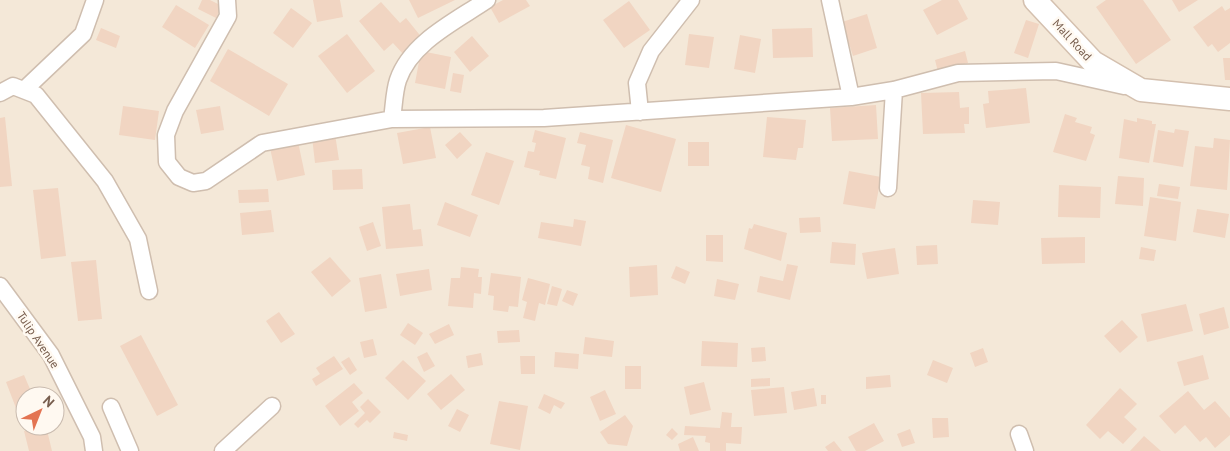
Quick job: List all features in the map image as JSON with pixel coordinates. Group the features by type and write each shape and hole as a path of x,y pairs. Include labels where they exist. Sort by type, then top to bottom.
{"street":[{"path":"24,90 83,34 95,0"},
{"path":"227,0 228,16 175,111 166,135 167,162 179,177 193,183 206,181 262,143 392,119 544,118 851,97 894,90 958,73 1056,71 1141,90 1230,99"},
{"path":"392,119 398,80 408,61 422,45 487,0"},
{"path":"640,112 637,83 651,51 691,0"},
{"path":"830,0 851,97"},
{"name":"Mall Road","path":"1035,0 1093,62 1141,90"},
{"path":"0,93 13,86 36,95 105,181 138,239 149,291"},
{"path":"888,188 894,90"},
{"name":"Tulip Avenue","path":"0,286 51,355 92,437 94,451"},
{"path":"223,451 272,406"},
{"path":"110,408 130,451"},
{"path":"1018,434 1026,451"}],"shaded area":[{"path":"0,0 1230,0 1230,451 0,451"}],"building":[{"path":"202,0 210,0 222,6 216,18 198,9"},
{"path":"313,0 340,0 343,17 317,22"},
{"path":"409,0 455,0 418,18"},
{"path":"503,0 526,0 530,6 499,23 490,7"},
{"path":"942,0 958,0 968,19 937,35 923,10"},
{"path":"1106,0 1143,0 1171,40 1136,64 1096,7"},
{"path":"1172,0 1198,0 1179,12"},
{"path":"629,1 650,30 624,48 603,20"},
{"path":"381,2 400,23 406,18 423,39 404,55 393,43 384,51 359,21"},
{"path":"176,5 209,25 195,48 162,27"},
{"path":"1222,6 1225,11 1230,8 1230,43 1218,52 1212,44 1208,47 1193,27"},
{"path":"291,8 312,23 293,48 273,33"},
{"path":"867,14 877,48 853,56 842,22"},
{"path":"1026,20 1039,24 1028,58 1014,53"},
{"path":"101,28 120,36 116,48 96,40"},
{"path":"812,28 813,57 773,58 772,29"},
{"path":"347,34 375,71 347,93 318,56"},
{"path":"689,34 714,37 709,68 685,65"},
{"path":"740,35 761,39 755,73 734,69"},
{"path":"472,36 489,56 470,72 454,52"},
{"path":"228,49 288,84 269,116 210,81"},
{"path":"421,51 451,57 445,89 415,83"},
{"path":"965,51 968,63 938,72 935,60"},
{"path":"1223,58 1230,58 1230,80 1225,80"},
{"path":"453,73 464,75 461,93 450,91"},
{"path":"1026,88 1030,123 986,128 983,104 989,103 988,91"},
{"path":"959,92 960,108 969,107 969,124 964,124 965,133 923,134 921,93"},
{"path":"876,105 878,139 832,141 830,108"},
{"path":"123,106 159,111 155,140 119,135"},
{"path":"220,106 224,130 201,134 196,110"},
{"path":"1065,114 1077,118 1075,122 1092,127 1090,133 1095,135 1086,161 1053,152"},
{"path":"5,117 12,186 0,187 0,118"},
{"path":"767,117 806,120 803,148 798,148 796,160 763,157"},
{"path":"1137,118 1152,121 1152,124 1156,124 1149,163 1119,158 1124,119 1137,122"},
{"path":"626,125 676,139 661,192 611,178"},
{"path":"430,127 436,158 403,164 397,133"},
{"path":"1175,129 1189,131 1183,167 1153,162 1158,130 1174,133"},
{"path":"535,130 566,138 556,179 539,175 540,171 524,167 528,151 534,152 536,143 532,142"},
{"path":"460,132 472,145 457,159 445,145"},
{"path":"580,132 613,140 603,183 588,179 590,167 581,165 586,145 577,143"},
{"path":"335,134 339,160 315,163 312,137"},
{"path":"297,137 305,175 277,181 269,143"},
{"path":"1214,138 1230,140 1227,190 1190,186 1195,146 1213,148"},
{"path":"688,142 709,142 709,166 688,166"},
{"path":"486,152 514,161 499,205 471,195"},
{"path":"362,169 363,189 333,190 332,170"},
{"path":"849,171 881,177 875,209 843,204"},
{"path":"1118,176 1144,178 1143,206 1115,204"},
{"path":"1159,184 1180,187 1178,199 1157,196"},
{"path":"1059,185 1101,187 1100,218 1058,217"},
{"path":"58,188 66,256 41,259 33,190"},
{"path":"268,189 269,202 239,203 238,190"},
{"path":"1150,197 1181,202 1176,241 1144,236"},
{"path":"973,200 1000,202 998,225 971,223"},
{"path":"445,202 478,215 470,237 437,225"},
{"path":"410,204 413,230 421,229 423,246 386,249 382,207"},
{"path":"1197,209 1229,214 1225,238 1193,232"},
{"path":"271,210 274,232 242,235 240,213"},
{"path":"820,217 821,232 800,233 799,218"},
{"path":"574,219 586,221 581,246 538,238 541,222 573,227"},
{"path":"373,222 381,246 367,251 359,227"},
{"path":"754,224 787,233 781,261 744,249 749,228 752,229"},
{"path":"706,235 723,235 723,262 706,261"},
{"path":"1085,237 1085,263 1042,264 1041,238"},
{"path":"832,242 856,244 855,265 830,263"},
{"path":"937,245 938,264 917,265 916,246"},
{"path":"1141,247 1156,250 1154,261 1139,259"},
{"path":"895,248 899,274 867,279 862,253"},
{"path":"330,257 351,281 332,297 311,272"},
{"path":"96,260 102,319 78,321 71,262"},
{"path":"787,264 798,266 790,300 757,292 760,276 783,281"},
{"path":"657,265 658,295 630,297 629,267"},
{"path":"676,266 690,272 685,284 671,278"},
{"path":"461,267 479,269 478,277 482,277 481,294 474,293 473,308 448,306 451,278 460,278"},
{"path":"429,269 432,290 400,296 396,274"},
{"path":"491,273 521,277 518,307 509,306 508,312 493,310 494,296 488,295"},
{"path":"381,274 387,308 365,312 359,278"},
{"path":"528,278 550,284 545,305 539,303 535,321 523,318 527,302 522,300"},
{"path":"717,279 739,284 735,300 714,296"},
{"path":"552,286 562,289 557,306 547,304"},
{"path":"567,290 578,294 573,306 562,301"},
{"path":"1186,304 1193,331 1147,342 1141,314"},
{"path":"1224,307 1229,328 1204,335 1199,314"},
{"path":"279,312 295,334 281,343 266,321"},
{"path":"1122,320 1138,337 1120,353 1104,336"},
{"path":"408,323 423,333 415,345 400,335"},
{"path":"449,324 454,335 435,344 429,334"},
{"path":"519,330 520,342 498,343 497,331"},
{"path":"141,335 178,405 157,416 120,346"},
{"path":"585,337 614,341 612,357 583,354"},
{"path":"373,339 377,355 364,358 360,342"},
{"path":"702,341 738,343 737,367 701,366"},
{"path":"765,347 766,361 752,362 751,348"},
{"path":"983,348 988,362 975,367 970,353"},
{"path":"427,352 435,366 424,372 417,357"},
{"path":"555,352 579,354 578,369 554,367"},
{"path":"481,353 483,365 468,368 466,356"},
{"path":"1203,355 1209,379 1184,386 1177,362"},
{"path":"334,356 343,369 316,386 312,379 320,374 316,368"},
{"path":"520,356 535,356 535,374 521,374"},
{"path":"349,357 357,370 350,375 341,362"},
{"path":"403,360 426,381 408,400 385,378"},
{"path":"933,360 953,368 947,383 927,375"},
{"path":"625,366 641,366 641,389 625,389"},
{"path":"451,374 465,390 441,410 427,394"},
{"path":"24,375 29,386 15,386 15,406 6,382"},
{"path":"890,375 891,387 866,389 866,377"},
{"path":"770,378 770,386 751,387 751,379"},
{"path":"704,382 711,410 690,415 684,387"},
{"path":"354,383 363,393 352,402 359,411 340,426 325,406"},
{"path":"784,387 787,413 754,416 751,390"},
{"path":"814,388 817,406 794,410 791,392"},
{"path":"1120,388 1137,404 1124,417 1137,429 1123,444 1108,431 1100,439 1086,425"},
{"path":"605,390 616,414 600,421 590,397"},
{"path":"1188,391 1204,410 1215,401 1230,418 1230,435 1215,448 1206,437 1200,442 1185,425 1175,434 1159,416"},
{"path":"544,394 565,403 561,409 554,405 550,414 538,408"},
{"path":"821,395 826,395 826,404 821,404"},
{"path":"368,399 381,412 370,423 367,420 358,428 354,424 365,413 360,407"},
{"path":"499,401 528,406 520,450 490,444"},
{"path":"457,409 469,415 460,432 448,426"},
{"path":"722,412 732,413 731,427 742,427 741,444 726,443 726,451 710,451 710,443 705,442 706,436 684,435 685,426 720,428"},
{"path":"625,415 633,426 627,446 608,444 600,432"},
{"path":"932,418 948,418 949,437 933,438"},
{"path":"874,423 884,441 865,451 856,451 848,437"},
{"path":"672,428 678,434 672,440 666,435"},
{"path":"910,429 915,443 902,447 897,434"},
{"path":"394,432 408,435 407,441 393,438"},
{"path":"25,436 48,436 52,451 29,451"},
{"path":"1144,436 1161,451 1130,451"},
{"path":"693,437 699,451 680,451 678,444"},
{"path":"834,441 842,451 828,451 825,447"}]}
